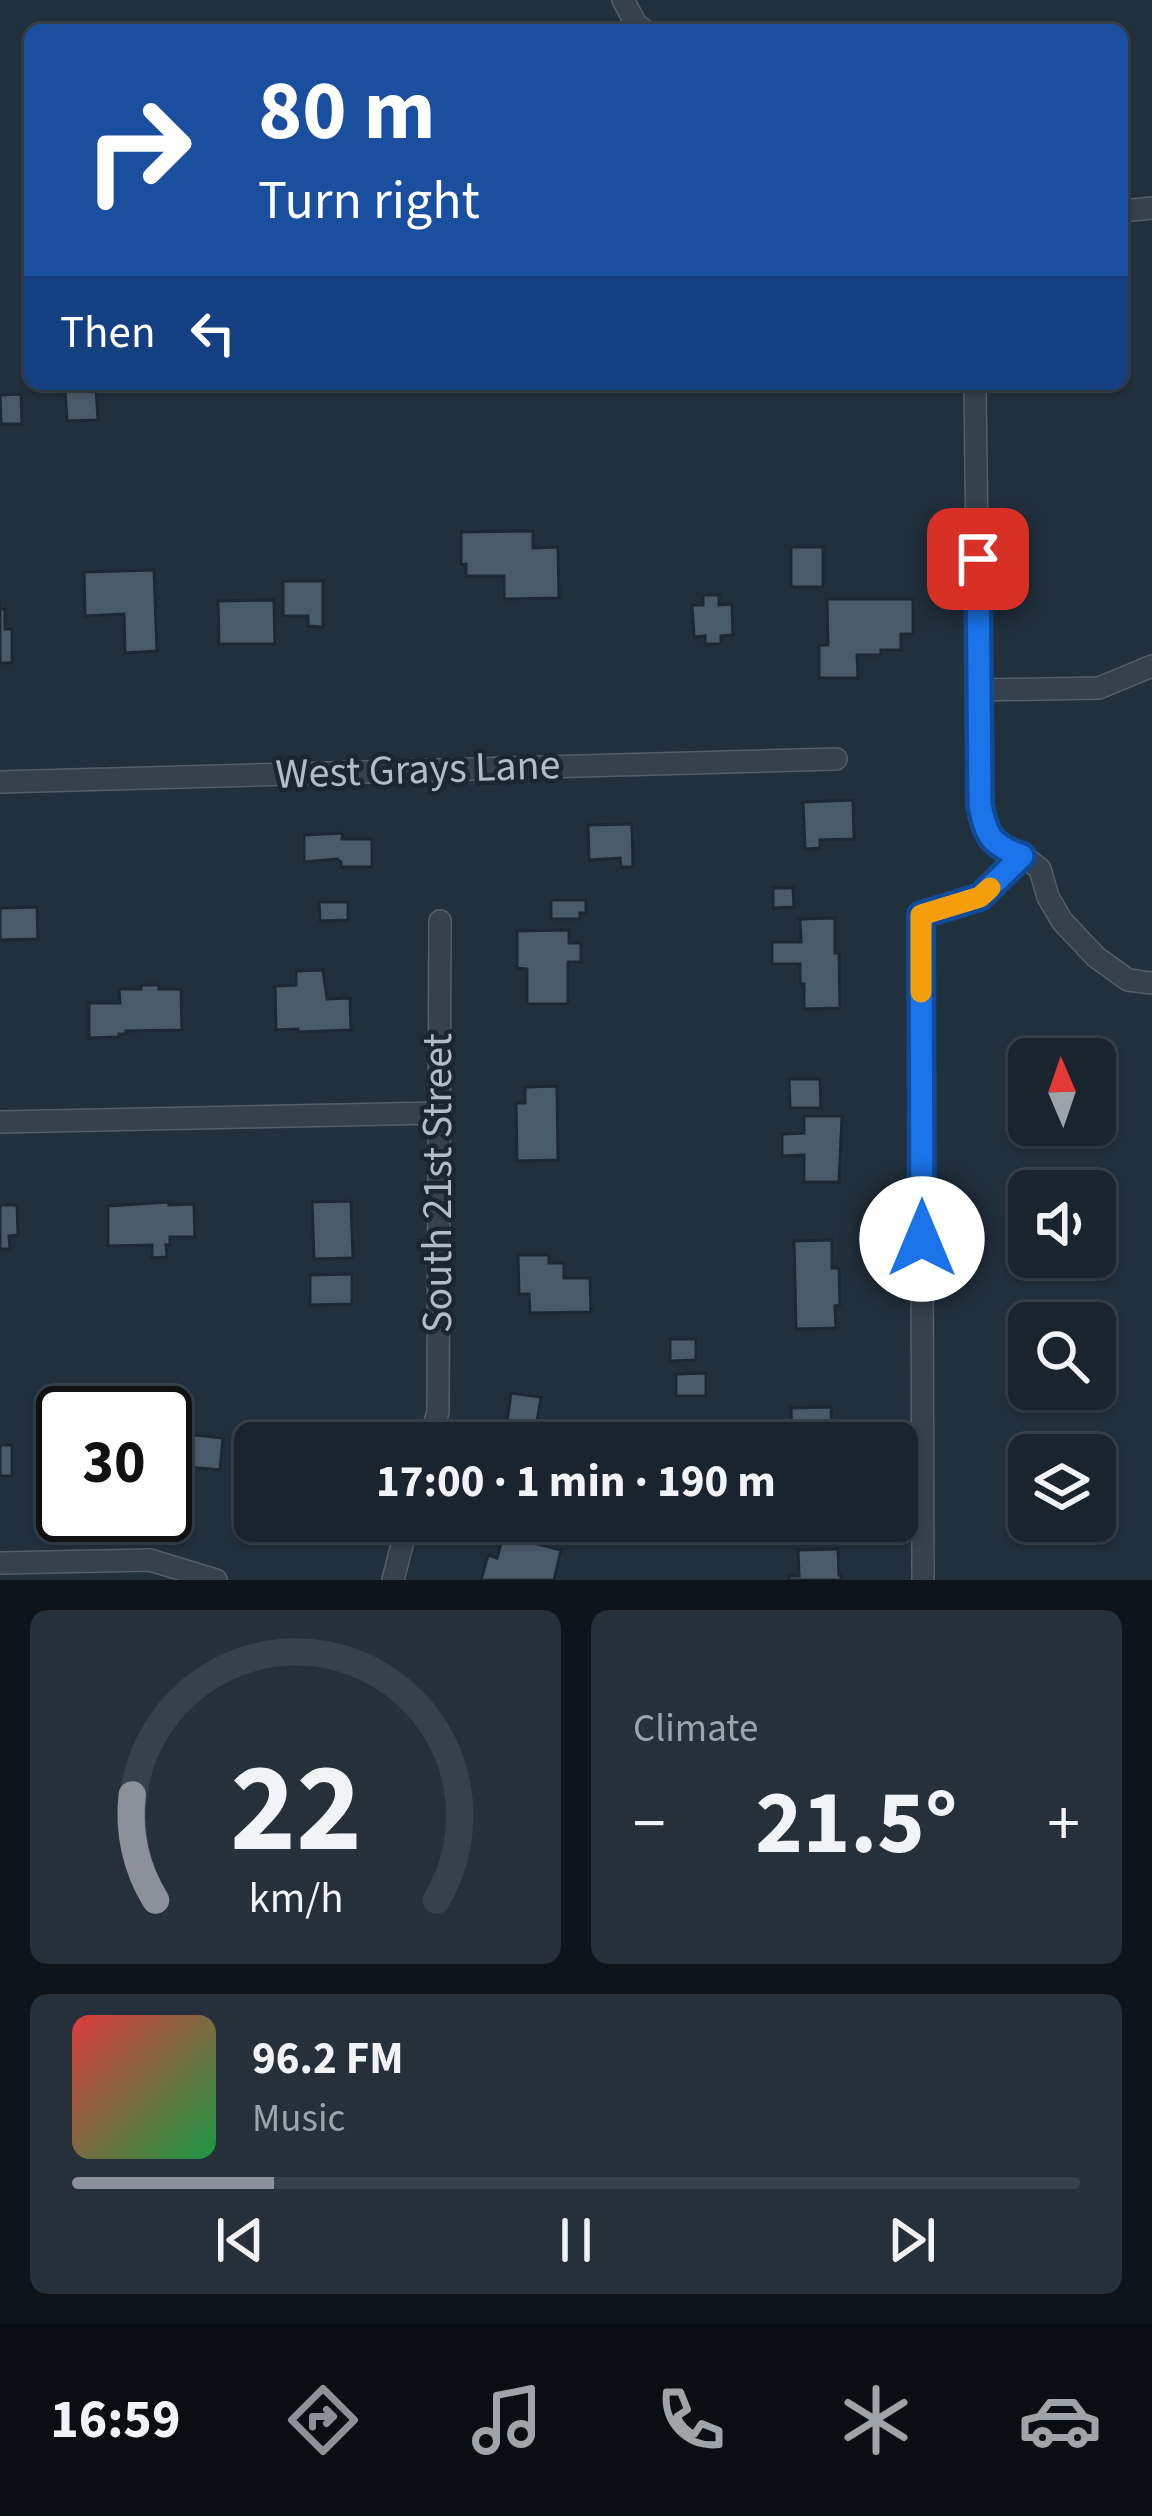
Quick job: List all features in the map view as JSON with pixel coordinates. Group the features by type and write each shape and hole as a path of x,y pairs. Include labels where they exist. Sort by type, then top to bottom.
{"street":[{"path":"975,390 980,805 986,832 1002,849 1040,868 1048,897 1062,921 1096,957 1128,980 1152,983"},
{"path":"980,690 1099,688 1152,666"},
{"name":"West Grays Lane","path":"0,782 836,759"},
{"path":"921,915 923,1580"},
{"name":"South 21st Street","path":"434,1422 440,922"},
{"path":"0,1122 437,1113"},
{"path":"393,1580 403,1542"},
{"path":"0,1563 150,1560 216,1580"}],"lane":[{"path":"921,915 980,897 1022,856"}],"building":[{"path":"65,390 96,390 98,420 67,421"},
{"path":"21,394 22,424 1,424 0,395"},
{"path":"533,531 533,548 558,547 559,598 504,599 504,576 466,576 466,564 461,565 461,532"},
{"path":"791,547 823,547 823,587 791,587"},
{"path":"154,570 157,651 125,653 124,614 85,616 84,572"},
{"path":"283,581 323,581 323,627 308,626 308,616 283,616"},
{"path":"703,595 719,595 719,605 732,604 733,635 721,636 721,644 705,644 705,636 694,637 692,605 703,605"},
{"path":"827,599 913,599 913,634 901,634 901,650 857,655 858,678 819,678 819,645 828,645"},
{"path":"274,600 275,644 219,644 218,601"},
{"path":"0,609 5,609 5,629 12,629 12,663 0,663"},
{"path":"853,800 854,839 820,840 820,848 805,849 803,802"},
{"path":"632,824 633,867 621,867 620,858 589,860 588,825"},
{"path":"343,833 342,839 372,839 372,867 341,867 337,859 304,862 304,835"},
{"path":"773,888 793,888 794,907 773,908"},
{"path":"551,900 586,900 586,913 580,913 580,919 551,919"},
{"path":"319,902 348,902 348,920 320,921"},
{"path":"37,907 38,939 0,940 0,908"},
{"path":"835,918 840,1008 804,1009 800,964 772,964 772,942 801,942 800,919"},
{"path":"569,930 569,943 581,943 581,962 568,962 568,1004 527,1004 527,969 517,968 517,931"},
{"path":"323,970 327,999 350,998 351,1030 276,1030 275,986 296,985 296,971"},
{"path":"141,985 181,989 182,1030 126,1031 119,1037 89,1038 89,1003 120,1003 119,989 141,989"},
{"path":"789,1079 820,1079 821,1108 790,1108"},
{"path":"557,1086 558,1160 517,1161 516,1103 525,1103 525,1087"},
{"path":"804,1116 842,1116 839,1182 804,1182 804,1155 782,1156 782,1134 804,1133"},
{"path":"351,1201 353,1258 314,1259 312,1202"},
{"path":"194,1204 195,1237 170,1237 167,1257 152,1258 152,1245 108,1246 108,1206"},
{"path":"0,1205 17,1205 18,1235 9,1236 10,1249 0,1249"},
{"path":"832,1240 832,1268 839,1268 836,1328 796,1329 794,1241"},
{"path":"518,1255 549,1255 549,1263 564,1263 564,1278 590,1278 591,1312 530,1313 529,1294 519,1294"},
{"path":"352,1274 352,1304 310,1305 310,1275"},
{"path":"670,1339 696,1339 696,1360 670,1361"},
{"path":"706,1373 706,1396 676,1396 676,1374"},
{"path":"511,1393 541,1397 537,1422 507,1422"},
{"path":"831,1407 831,1422 791,1422 791,1408"},
{"path":"194,1435 223,1438 220,1470 192,1467"},
{"path":"0,1445 12,1445 12,1476 0,1476"},
{"path":"501,1542 530,1542 561,1550 554,1580 481,1580 488,1555 497,1558"},
{"path":"838,1549 841,1580 789,1580 789,1576 799,1576 798,1550"}],"slow traffic":[{"path":"921,992 921,915 980,897 990,888"}],"route":[{"path":"922,1239 921,915 980,897 1022,856 1002,849 986,832 980,805 978,559"}]}
